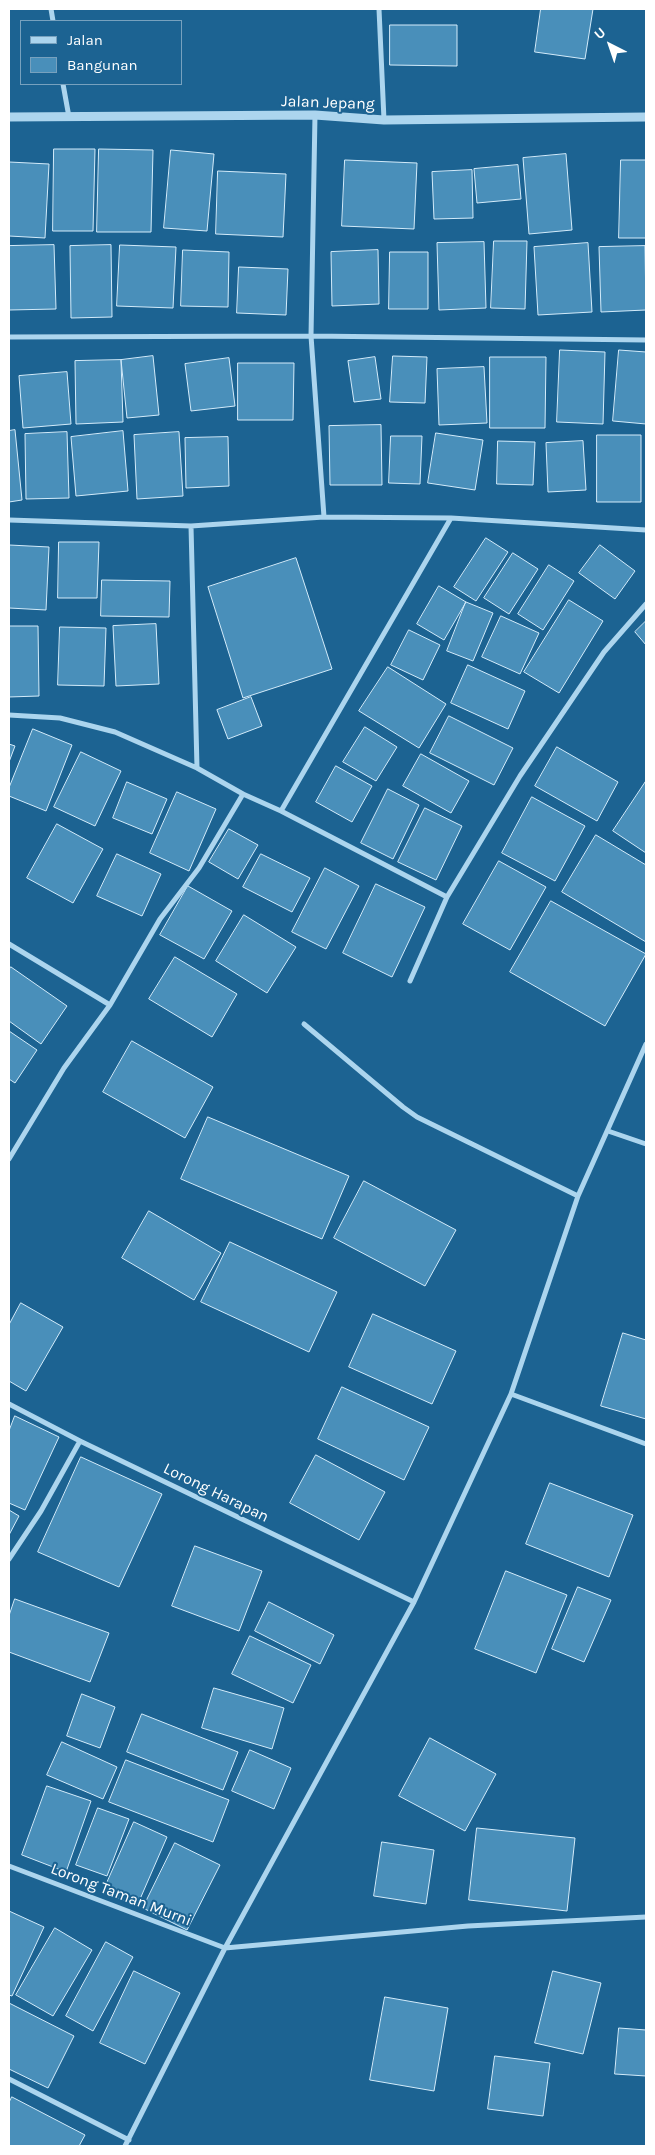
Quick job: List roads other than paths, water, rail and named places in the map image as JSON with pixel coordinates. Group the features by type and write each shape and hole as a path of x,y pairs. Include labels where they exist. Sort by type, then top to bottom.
{"street":[{"path":"379,9 384,120"},
{"path":"63,85 69,117"},
{"path":"316,115 311,336 324,517"},
{"name":"Jalan Jepang","path":"9,117 316,115 384,120 646,117"},
{"path":"9,337 311,336 646,340"},
{"path":"9,520 191,526 324,517 451,518 646,530"},
{"path":"281,811 451,518"},
{"path":"191,526 197,768"},
{"path":"410,981 447,897 520,776 604,652 646,604"},
{"path":"9,715 60,718 115,732 197,768 243,794 281,811 447,897"},
{"path":"9,1159 64,1068 110,1005 160,919 199,868 243,794"},
{"path":"9,944 110,1005"},
{"path":"304,1024 417,1117 578,1196"},
{"path":"125,2146 225,1948 414,1602 511,1394 578,1196 646,1044"},
{"path":"608,1131 646,1144"},
{"path":"511,1394 646,1444"},
{"name":"Lorong Harapan","path":"9,1404 80,1441 414,1602"},
{"path":"9,1558 41,1511 80,1441"},
{"name":"Lorong Taman Murni","path":"9,1866 225,1948"},
{"path":"225,1948 468,1926 646,1917"},
{"path":"9,2079 129,2140"}]}
